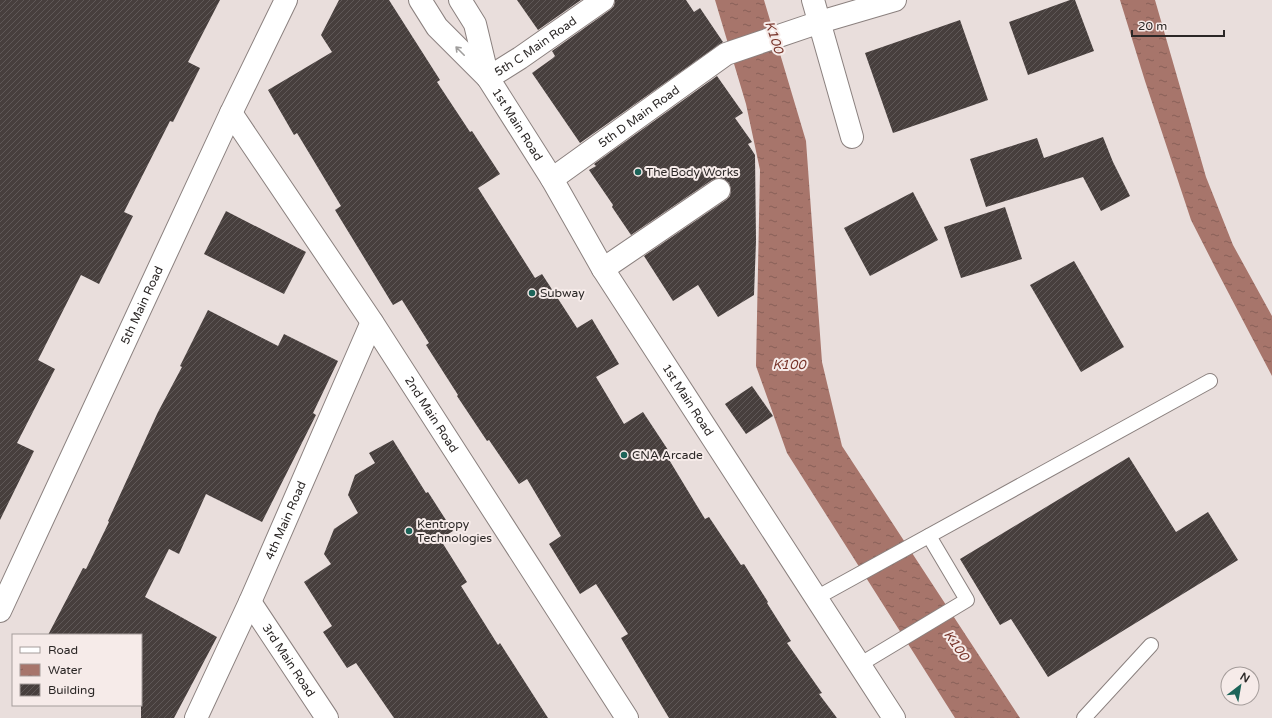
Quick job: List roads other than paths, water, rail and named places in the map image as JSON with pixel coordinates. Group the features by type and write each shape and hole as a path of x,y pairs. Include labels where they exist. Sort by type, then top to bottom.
{"street":[{"name":"5th Main Road","path":"0,611 231,113 286,0"},
{"name":"1st Main Road","path":"420,0 437,27 488,78 552,179 603,269 894,718"},
{"name":"1st Main Road","path":"460,0 475,24 488,78"},
{"name":"5th C Main Road","path":"488,78 603,0"},
{"path":"813,0 852,137"},
{"name":"5th D Main Road","path":"552,179 726,54 820,22 896,0"},
{"name":"2nd Main Road","path":"231,113 372,322 627,718"},
{"path":"603,269 719,190"},
{"name":"4th Main Road","path":"196,718 250,602 372,322"},
{"name":"3rd Main Road","path":"250,602 327,718"}],"lane":[{"path":"816,598 1210,381"},
{"path":"859,664 967,600 929,536"},
{"path":"1084,718 1151,645"}],"water":[{"name":"K100","path":"715,0 764,0 806,141 822,362 842,446 1020,718 955,718 787,453 756,366 760,170 746,104"},
{"path":"1120,0 1155,0 1206,177 1233,245 1272,316 1272,376 1191,220"}],"place":[{"name":"The Body Works","path":"638,172"},
{"name":"Subway","path":"532,293"},
{"name":"CNA Arcade","path":"624,455"},
{"name":"Kentropy Technologies","path":"409,531"}]}
